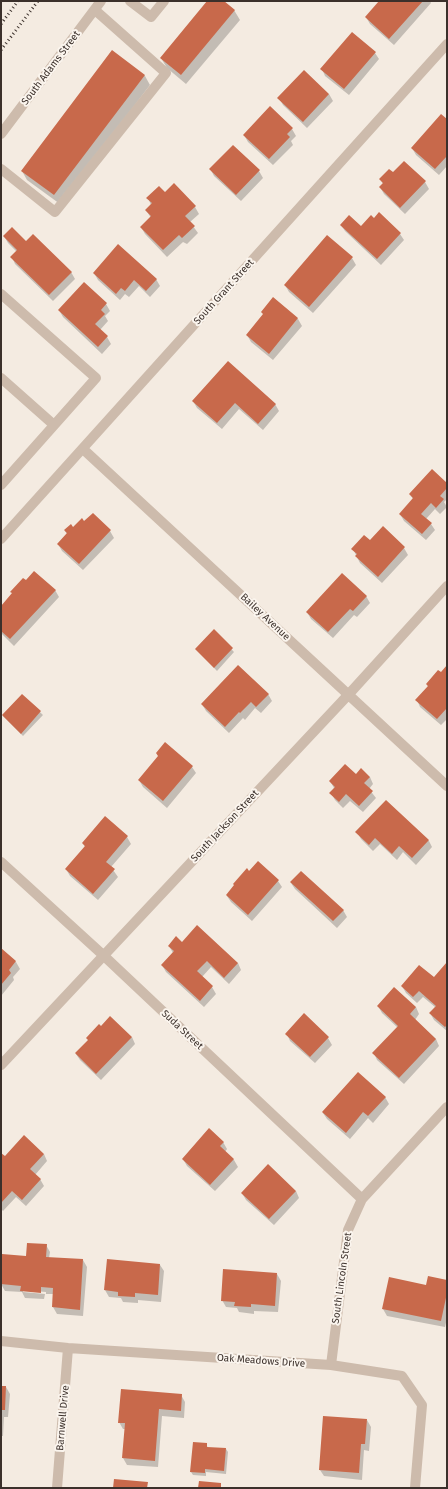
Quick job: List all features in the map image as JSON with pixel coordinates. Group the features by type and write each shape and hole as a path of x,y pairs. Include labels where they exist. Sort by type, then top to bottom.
{"street":[{"name":"South Adams Street","path":"1,134 101,1"},
{"path":"130,1 151,17 164,1"},
{"path":"1,169 55,212 166,73 95,10"},
{"name":"South Grant Street","path":"1,539 447,44"},
{"path":"1,294 96,378 1,485"},
{"path":"1,378 54,425"},
{"name":"Bailey Avenue","path":"83,449 447,786"},
{"name":"South Jackson Street","path":"1,1065 349,694 447,586"},
{"name":"Suda Street","path":"1,862 103,955 362,1199"},
{"name":"South Lincoln Street","path":"331,1365 348,1230 362,1199 447,1107"},
{"name":"Oak Meadows Drive","path":"1,1341 68,1348 331,1365 402,1376 422,1405 415,1488"},
{"name":"Barnwell Drive","path":"57,1488 68,1348"}],"building":[{"path":"207,1 224,1 235,10 181,75 160,58"},
{"path":"379,1 423,1 389,39 365,17"},
{"path":"352,32 376,52 344,89 320,69"},
{"path":"112,50 145,75 54,195 21,171"},
{"path":"304,70 329,94 303,122 277,98"},
{"path":"270,106 293,128 287,134 290,137 269,159 243,135"},
{"path":"441,114 447,119 447,156 435,169 411,148"},
{"path":"233,145 260,170 236,195 209,169"},
{"path":"404,161 426,181 400,208 379,187 383,183 379,179 389,169 393,172"},
{"path":"174,183 196,206 185,216 195,226 182,238 179,235 163,250 140,227 151,216 145,210 152,203 146,198 159,186 165,192"},
{"path":"379,212 401,233 377,259 340,225 349,215 361,226 371,215 374,218"},
{"path":"12,227 26,241 33,234 72,272 49,295 10,257 17,250 3,236"},
{"path":"327,235 353,257 309,307 284,285"},
{"path":"118,244 157,279 146,291 134,280 125,291 121,288 116,294 93,273"},
{"path":"84,282 107,303 101,310 105,314 95,324 108,336 98,347 58,310"},
{"path":"273,297 298,318 269,354 246,335 263,314 261,312"},
{"path":"228,361 276,404 258,424 235,403 217,423 192,401"},
{"path":"432,469 447,483 447,488 440,496 444,499 436,508 431,503 421,514 432,523 422,534 399,514 413,498 409,494"},
{"path":"93,513 111,530 79,564 57,544 67,533 64,530 71,524 73,527 82,518 84,521"},
{"path":"383,526 405,547 378,577 355,556 357,554 351,549 364,535 370,540"},
{"path":"34,571 56,590 10,639 1,631 1,606 12,593 10,592 23,578 26,580"},
{"path":"342,573 367,596 353,611 350,609 328,632 306,612"},
{"path":"214,629 233,648 214,668 195,649"},
{"path":"238,665 269,694 256,707 251,702 225,727 201,704"},
{"path":"447,665 447,708 437,719 415,700 428,686 426,684 438,670 441,672"},
{"path":"22,694 41,711 21,734 2,715"},
{"path":"165,742 193,766 163,801 138,780 158,756 156,753"},
{"path":"345,764 356,774 361,768 370,777 364,783 373,791 359,806 346,794 339,802 329,793 335,787 329,781"},
{"path":"386,800 429,840 412,858 399,846 392,854 375,838 369,845 355,832"},
{"path":"105,816 128,836 106,862 115,869 93,894 65,869 85,846 82,843"},
{"path":"258,861 279,880 248,915 226,895 234,885 233,884 247,868 249,871"},
{"path":"301,871 344,910 333,921 290,882"},
{"path":"197,925 238,963 224,978 207,961 197,971 213,986 200,1001 161,965 174,951 168,946 176,936 182,942"},
{"path":"1,948 16,961 9,970 11,973 1,985"},
{"path":"447,962 447,1025 445,1027 429,1013 436,1006 419,991 413,997 401,986 419,965 434,977"},
{"path":"394,987 416,1007 410,1014 436,1039 399,1078 372,1053 398,1026 377,1006"},
{"path":"304,1013 329,1037 310,1057 285,1034"},
{"path":"110,1016 132,1037 96,1074 75,1053 88,1040 86,1038 99,1024 101,1026"},
{"path":"358,1072 386,1097 368,1116 363,1112 346,1133 322,1112"},
{"path":"209,1128 224,1142 220,1146 234,1159 210,1185 182,1159"},
{"path":"24,1135 44,1154 30,1169 41,1179 22,1200 12,1191 1,1203 1,1153 5,1156"},
{"path":"268,1164 296,1191 269,1219 241,1193"},
{"path":"27,1243 47,1244 46,1257 83,1259 80,1310 52,1307 53,1288 41,1287 41,1293 20,1291 21,1286 1,1284 2,1254 26,1256"},
{"path":"107,1259 160,1264 158,1295 135,1293 135,1297 118,1296 118,1292 104,1290"},
{"path":"223,1269 277,1273 275,1306 251,1304 251,1307 234,1306 235,1302 221,1301"},
{"path":"428,1276 447,1280 447,1293 441,1321 382,1309 389,1277 426,1285"},
{"path":"1,1386 6,1386 5,1410 1,1410"},
{"path":"121,1389 182,1394 181,1411 159,1409 155,1461 122,1458 125,1423 118,1423"},
{"path":"323,1416 367,1419 365,1444 361,1444 359,1473 319,1470"},
{"path":"193,1442 207,1443 207,1447 226,1448 224,1471 205,1469 205,1473 190,1472"},
{"path":"114,1479 148,1482 147,1488 113,1488"},
{"path":"199,1481 221,1483 221,1488 198,1488"}],"railway":[{"path":"1,24 18,1"},
{"path":"1,50 38,1"}]}
